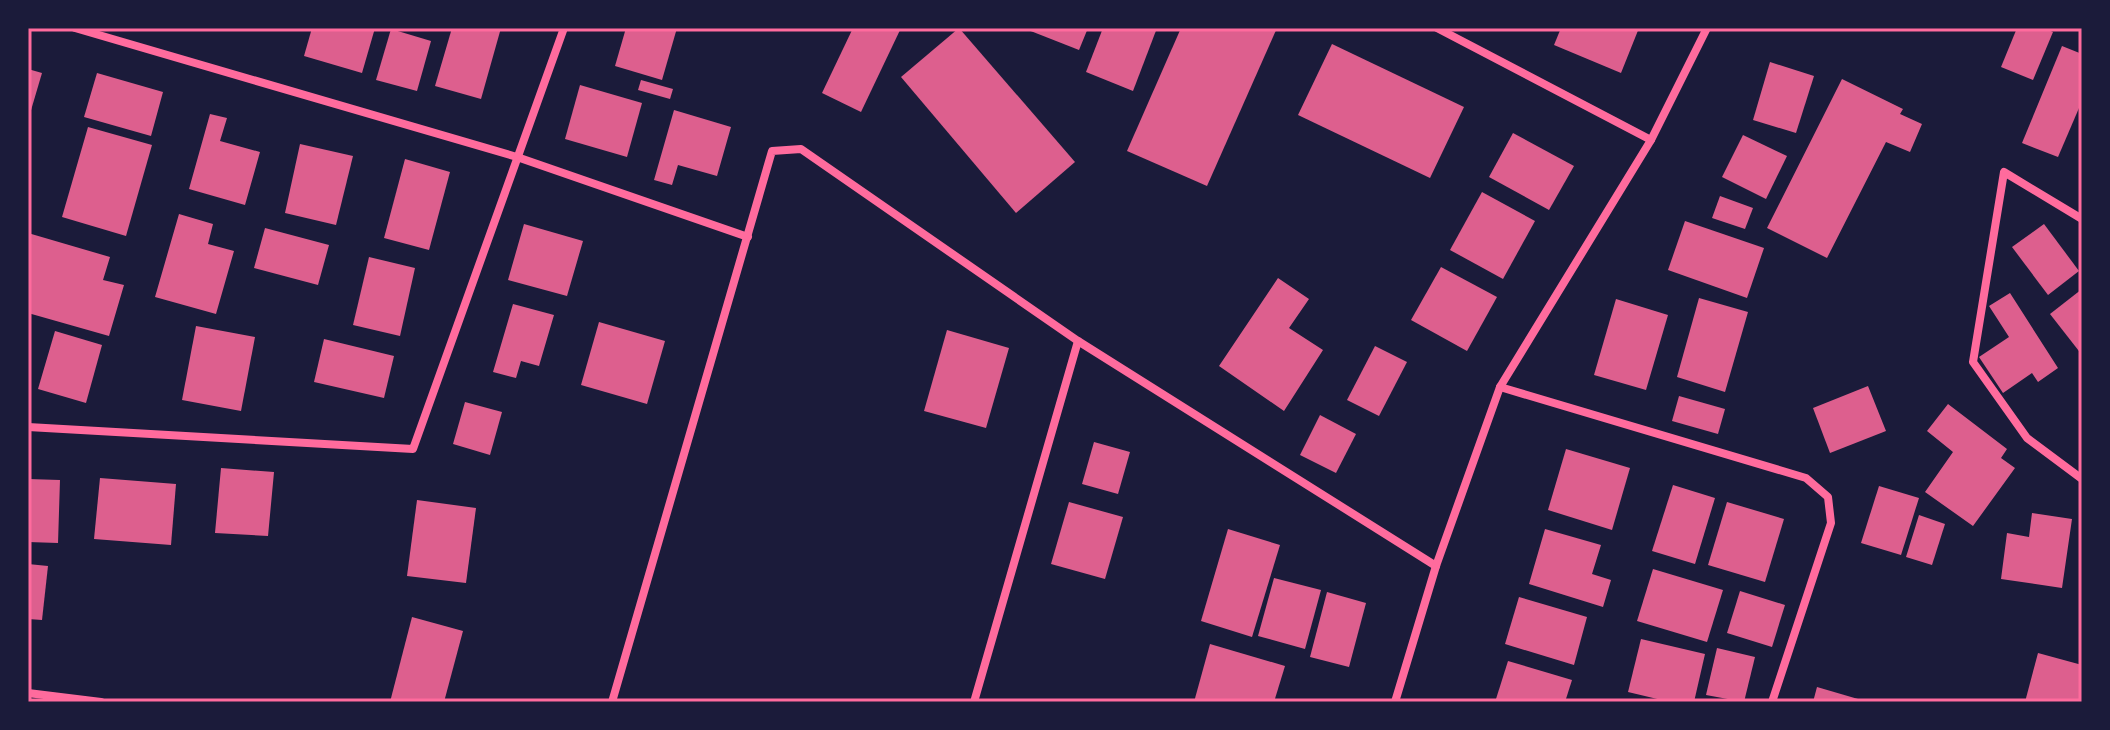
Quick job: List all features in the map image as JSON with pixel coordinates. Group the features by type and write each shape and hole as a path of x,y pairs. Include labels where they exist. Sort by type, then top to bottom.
{"street":[{"path":"75,28 517,157 748,237"},
{"path":"28,427 413,449 564,28"},
{"path":"1437,28 1651,140"},
{"path":"1395,702 1436,566 1500,387 1651,140 1707,28"},
{"path":"612,702 772,151 801,149 1078,341 1436,566"},
{"path":"2082,219 2004,172 1973,362 2027,438 2082,479"},
{"path":"974,702 1078,341"},
{"path":"1500,387 1806,478 1828,497 1831,523 1772,702"},
{"path":"28,693 101,702"}],"building":[{"path":"312,28 375,28 362,73 304,56"},
{"path":"452,28 501,28 481,99 435,86"},
{"path":"626,28 677,28 662,80 615,66"},
{"path":"853,28 901,28 861,112 822,93"},
{"path":"959,28 1075,162 1016,213 901,77"},
{"path":"1023,28 1088,28 1079,50"},
{"path":"1103,28 1157,28 1133,91 1086,72"},
{"path":"1181,28 1277,28 1207,186 1127,151"},
{"path":"1561,28 1639,28 1621,73 1554,45"},
{"path":"2017,28 2044,28 2053,32 2033,80 2001,67"},
{"path":"391,29 431,41 417,91 376,80"},
{"path":"1332,44 1464,107 1430,178 1298,115"},
{"path":"2062,46 2082,54 2082,101 2058,157 2022,143"},
{"path":"1770,62 1814,76 1796,133 1753,120"},
{"path":"28,69 42,73 29,117 28,117"},
{"path":"97,73 163,92 151,136 84,117"},
{"path":"1842,79 1903,109 1900,114 1922,124 1910,152 1886,142 1827,258 1767,228"},
{"path":"641,80 673,89 670,99 638,90"},
{"path":"580,85 642,103 627,157 565,139"},
{"path":"674,110 731,127 717,176 678,165 672,185 654,180"},
{"path":"210,114 227,118 220,141 260,152 245,205 189,189"},
{"path":"88,127 152,145 126,236 62,217"},
{"path":"1513,133 1574,166 1549,210 1489,177"},
{"path":"1743,135 1787,156 1766,199 1722,177"},
{"path":"300,144 353,156 336,225 285,213"},
{"path":"405,159 450,172 429,250 384,238"},
{"path":"1482,192 1535,221 1503,279 1450,250"},
{"path":"1720,196 1753,208 1745,229 1712,218"},
{"path":"179,214 213,224 208,244 234,251 216,314 155,297"},
{"path":"1685,221 1764,248 1747,298 1668,270"},
{"path":"524,224 583,241 567,296 508,280"},
{"path":"2044,224 2079,271 2048,295 2012,247"},
{"path":"265,228 329,245 318,285 254,268"},
{"path":"28,233 110,257 103,280 124,285 109,336 28,313 31,301 28,300"},
{"path":"369,257 415,268 400,336 353,325"},
{"path":"1441,267 1497,297 1467,351 1411,320"},
{"path":"1278,278 1309,299 1289,328 1323,350 1284,411 1219,366"},
{"path":"2082,289 2082,355 2050,314"},
{"path":"2010,293 2058,368 2038,382 2032,373 2003,393 1979,357 2009,337 1989,306"},
{"path":"1699,298 1748,312 1725,392 1677,377"},
{"path":"1616,299 1668,315 1646,390 1594,375"},
{"path":"513,304 554,315 539,366 521,361 516,378 493,372"},
{"path":"599,322 665,341 647,404 581,385"},
{"path":"196,326 255,337 241,411 182,400"},
{"path":"947,330 1009,348 986,428 924,411"},
{"path":"55,331 102,345 86,403 38,389"},
{"path":"324,339 394,356 384,398 314,382"},
{"path":"1375,346 1407,362 1379,416 1347,400"},
{"path":"1868,386 1886,431 1830,453 1813,408"},
{"path":"1679,396 1725,409 1718,434 1672,421"},
{"path":"465,402 502,412 490,455 453,444"},
{"path":"1948,404 2007,449 2001,458 2015,468 1973,526 1925,492 1953,452 1927,431"},
{"path":"1320,415 1356,434 1336,473 1300,455"},
{"path":"1094,442 1130,452 1118,494 1082,484"},
{"path":"1566,449 1630,468 1612,530 1548,510"},
{"path":"221,468 274,472 268,536 215,533"},
{"path":"100,478 176,484 171,545 94,539"},
{"path":"28,479 60,480 58,543 28,542"},
{"path":"1673,485 1715,498 1695,564 1652,551"},
{"path":"1879,486 1919,498 1901,555 1861,543"},
{"path":"417,500 476,508 466,583 407,576"},
{"path":"1069,502 1123,517 1105,579 1051,564"},
{"path":"1727,502 1784,519 1765,582 1708,565"},
{"path":"2032,513 2072,519 2062,588 2001,579 2007,533 2029,537"},
{"path":"1919,515 1945,524 1932,565 1906,557"},
{"path":"1228,529 1280,545 1252,637 1201,621"},
{"path":"1545,529 1601,545 1592,574 1611,580 1603,607 1529,584"},
{"path":"28,564 48,566 42,620 28,619"},
{"path":"1653,569 1723,590 1707,642 1637,621"},
{"path":"1274,578 1321,590 1305,649 1258,636"},
{"path":"1740,591 1785,605 1772,647 1727,633"},
{"path":"1327,592 1366,603 1349,667 1310,657"},
{"path":"1519,597 1587,617 1574,665 1505,644"},
{"path":"412,617 463,631 444,702 390,702"},
{"path":"1641,639 1705,654 1694,702 1670,702 1628,692"},
{"path":"1210,644 1285,666 1274,702 1194,702"},
{"path":"1717,648 1755,657 1744,702 1706,695"},
{"path":"2038,653 2082,665 2082,702 2025,702"},
{"path":"1508,661 1572,680 1565,702 1507,702 1496,699"},
{"path":"1817,687 1858,699 1857,702 1813,702"}]}
